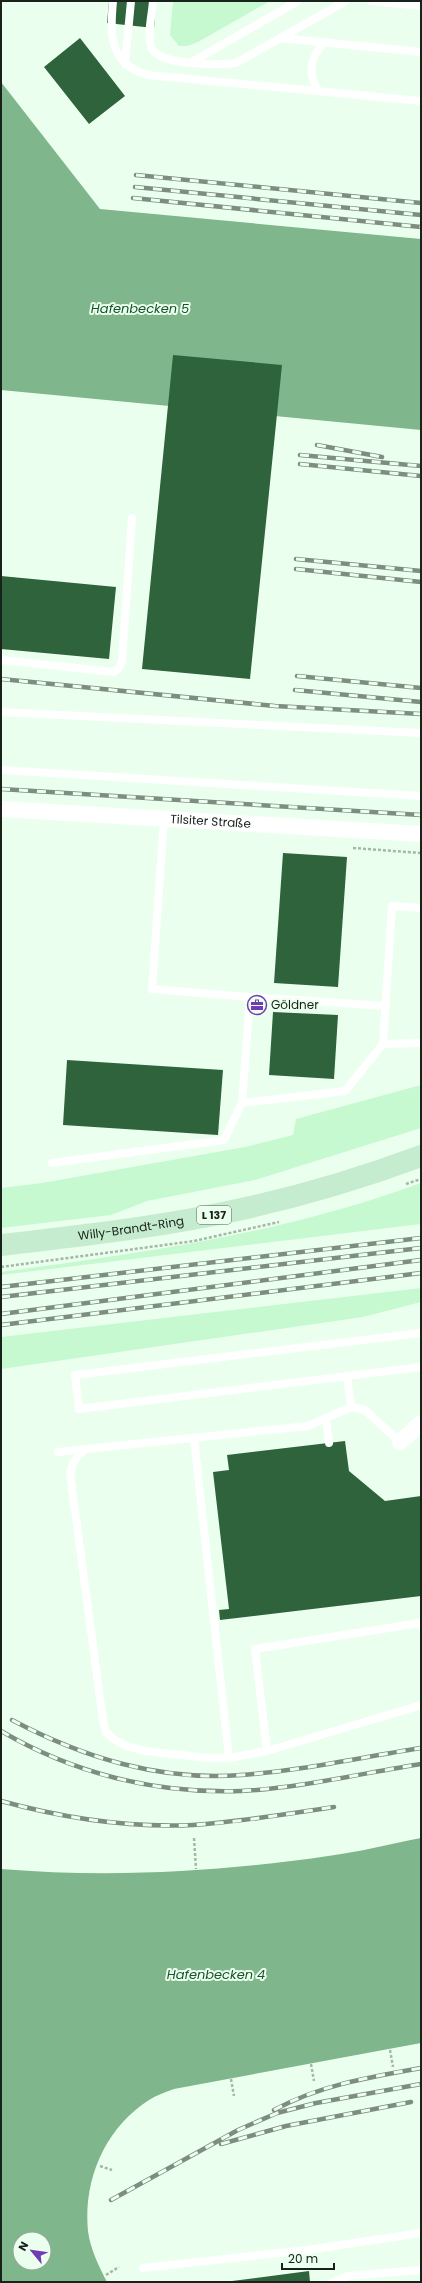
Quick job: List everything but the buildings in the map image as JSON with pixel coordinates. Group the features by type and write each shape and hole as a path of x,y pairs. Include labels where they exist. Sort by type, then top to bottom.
{"main road":[{"name":"Willy-Brandt-Ring","path":"1,1245 180,1221 257,1206 323,1188 421,1156"}],"street":[{"name":"Tilsiter Straße","path":"1,808 421,834"},
{"path":"400,1442 421,1423"}],"lane":[{"path":"113,1 110,30 113,43 126,64 135,71 148,74 421,101"},
{"path":"126,64 131,1"},
{"path":"153,1 149,39 152,49 158,57 192,62 223,64 236,63 346,1"},
{"path":"192,62 298,1"},
{"path":"371,1 421,6"},
{"path":"280,38 421,52"},
{"path":"318,91 313,82 310,66 312,57 324,42"},
{"path":"1,660 114,672 119,668 122,661 132,518"},
{"path":"1,712 421,733"},
{"path":"1,770 421,796"},
{"path":"164,819 152,989 386,1006"},
{"path":"242,1103 345,1091 383,1044 392,906 421,908"},
{"path":"52,1163 224,1140 242,1103 250,997"},
{"path":"383,1044 421,1043"},
{"path":"421,1333 75,1375 79,1409 421,1367"},
{"path":"348,1376 351,1408"},
{"path":"58,1452 308,1426 351,1408 365,1410 400,1442"},
{"path":"326,1418 329,1442"},
{"path":"194,1438 229,1758"},
{"path":"86,1449 78,1455 72,1463 70,1472 103,1721 106,1732 115,1740 126,1746 146,1751 208,1758 229,1758 267,1751 421,1705"},
{"path":"267,1751 255,1649 420,1623 421,1626"},
{"path":"143,2268 307,2250 421,2233"},
{"path":"333,2282 348,2276 421,2270"}],"path":[{"path":"194,1838 196,1869"},
{"path":"390,2050 393,2067"},
{"path":"311,2064 314,2081"},
{"path":"231,2079 234,2096"},
{"path":"100,2166 112,2170"},
{"path":"106,2275 119,2267"}],"shaded area":[{"path":"173,1 270,1 198,42 187,46 179,46 170,35"},
{"path":"421,1085 421,1128 255,1180 147,1201 111,1215 1,1228 1,1188 42,1183 245,1147 293,1135 296,1119"},
{"path":"421,1183 421,1224 1,1275 1,1272 161,1249 266,1228 370,1200"},
{"path":"421,1288 421,1302 363,1317 1,1369 1,1337"}],"water":[{"name":"Hafenbecken 5","path":"1,82 100,209 421,239 421,430 1,390"},
{"name":"Hafenbecken 4","path":"421,1838 421,2043 174,2089 152,2098 120,2125 109,2140 100,2157 89,2193 87,2212 89,2237 98,2264 107,2282 1,2282 1,1869 83,1873 206,1870 287,1862 363,1850"}],"railway":[{"path":"136,175 421,203"},
{"path":"135,187 421,215"},
{"path":"133,198 421,227"},
{"path":"317,445 382,457"},
{"path":"300,455 421,466"},
{"path":"300,464 421,476"},
{"path":"296,559 421,571"},
{"path":"296,569 421,582"},
{"path":"297,676 421,688"},
{"path":"1,679 275,706 421,714"},
{"path":"295,690 421,702"},
{"path":"1,789 421,815"},
{"path":"1,1287 421,1238"},
{"path":"1,1297 421,1248"},
{"path":"1,1314 421,1260"},
{"path":"1,1325 421,1273"},
{"path":"12,1720 39,1734 94,1756 151,1770 181,1774 211,1776 264,1773 421,1748"},
{"path":"1,1731 57,1759 87,1770 147,1785 178,1789 241,1791 286,1787 421,1764"},
{"path":"1,1801 72,1817 120,1823 169,1826 264,1818 334,1807"},
{"path":"274,2110 291,2101 327,2088 421,2068"},
{"path":"111,2200 238,2130 277,2113 316,2103 421,2084"},
{"path":"221,2144 286,2126 411,2102"}],"place":[{"name":"Göldner","path":"257,1005"}]}
